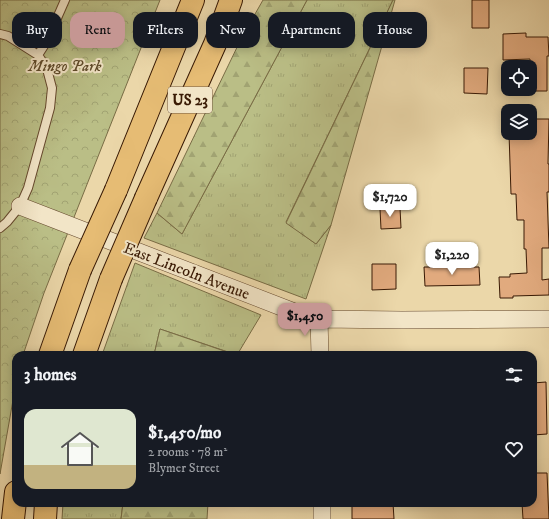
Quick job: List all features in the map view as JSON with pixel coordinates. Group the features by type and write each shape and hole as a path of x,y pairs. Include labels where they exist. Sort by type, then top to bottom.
{"highway":[{"name":"US 23","path":"51,351 80,270 116,190 193,0"},
{"name":"US 23","path":"227,12 231,0"},
{"path":"236,12 244,0"},
{"name":"US 23","path":"85,351 111,279 213,48"},
{"path":"13,519 14,507"},
{"path":"45,519 46,507"}],"street":[{"name":"East Lincoln Avenue","path":"20,206 302,315 319,319 549,319"},
{"path":"319,319 320,351"},
{"path":"322,507 322,519"}],"lane":[{"path":"38,55 47,41 65,0"},
{"path":"0,34 8,36 38,55 47,68 52,88 50,108 28,188 20,206 0,228"}],"green space":[{"name":"Mingo Park","path":"0,0 160,0 155,12 133,12 133,48 141,48 44,293 24,351 12,351 12,406 0,474"},
{"path":"263,0 307,0 301,12 268,12 268,48 281,48 182,234 157,213 237,48 260,48 260,12 256,12"},
{"path":"307,0 393,0 387,12 363,12 363,48 370,48 286,222 316,244 331,225 306,299 144,238 157,213 182,234 281,48 355,48 355,12 301,12"},
{"path":"393,0 395,0 392,12 387,12"},
{"path":"370,48 381,48 331,225 316,244 286,223"},
{"path":"135,263 261,315 239,351 225,351 160,329 155,351 103,351"},
{"path":"160,329 224,351 155,351"},
{"path":"63,507 122,507 121,519 62,519"},
{"path":"122,507 208,507 207,519 121,519"}],"building":[{"path":"472,0 489,0 489,28 472,28"},
{"path":"526,33 526,37 548,37 549,56 547,56 547,91 537,91 537,60 503,60 503,34"},
{"path":"464,68 488,68 487,94 464,93"},
{"path":"537,119 549,119 549,192 547,192 549,248 542,248 542,280 549,279 549,295 513,296 513,298 500,298 499,277 510,277 510,274 527,273 526,249 524,249 524,220 517,220 516,194 511,194 509,140 537,140"},
{"path":"400,208 401,228 381,229 380,209"},
{"path":"372,264 396,264 396,289 372,290"},
{"path":"424,267 479,267 480,285 425,286"},
{"path":"546,382 547,434 537,435 537,383"},
{"path":"537,473 547,473 549,519 523,519 522,507 537,507"},
{"path":"352,507 393,507 394,519 352,519"}]}
